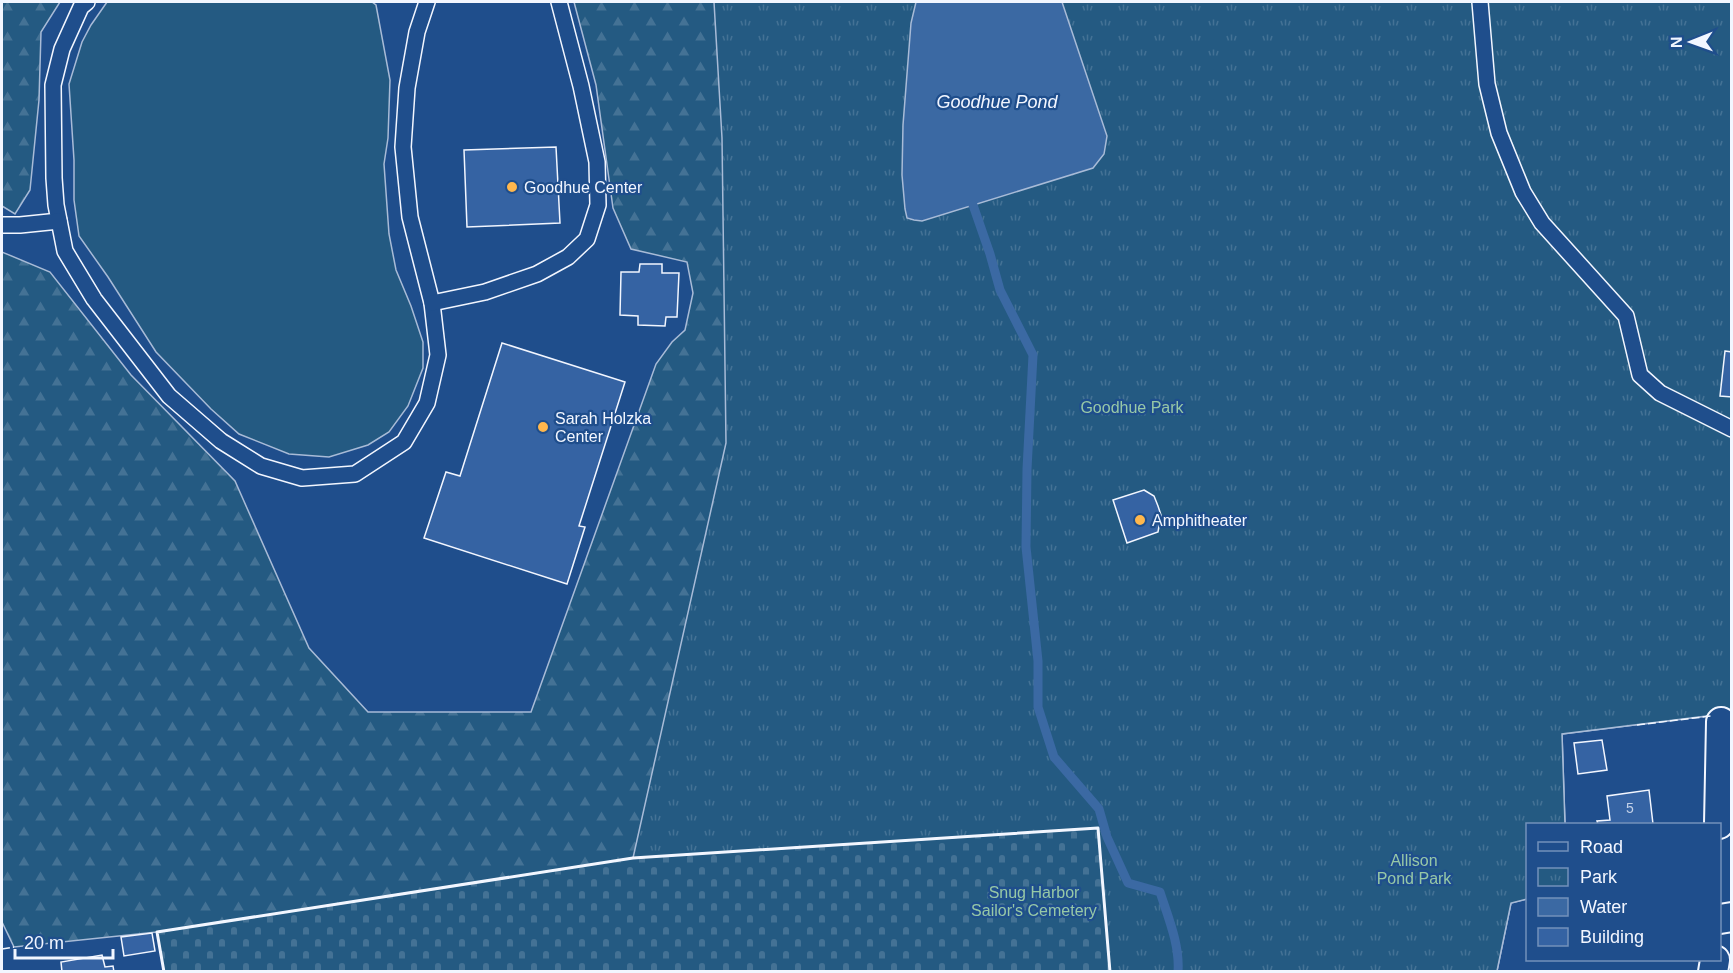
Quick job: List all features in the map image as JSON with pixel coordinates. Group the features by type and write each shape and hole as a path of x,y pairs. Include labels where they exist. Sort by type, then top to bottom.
{"street":[{"path":"1719,823 1721,722"}],"lane":[{"path":"87,2 81,7 62,49 53,85 54,178 65,251 94,299 169,396 221,441 251,460 261,466 302,478 355,474 404,442 427,403 438,355 432,303 410,217 403,147 406,88 417,32 427,2"},
{"path":"432,303 485,292 537,274 568,257 587,239 597,205 597,162 581,86 559,2"},
{"path":"1480,2 1487,84 1499,133 1511,166 1542,224 1626,316 1640,375 1660,393 1731,429"},
{"path":"2,225 59,221"}],"green space":[{"path":"2,2 60,2 41,32 39,100 30,190 15,214 2,206"},
{"path":"107,2 372,2 376,5 390,80 388,138 384,164 389,234 396,270 423,342 423,368 408,406 389,432 368,445 329,457 289,454 239,434 211,409 156,352 79,236 74,200 69,84 82,42"},
{"name":"Allison Pond Park","path":"574,2 916,2 1731,713 1562,734 1565,823 1526,823 1526,899 1511,903 1497,971 1110,971 1098,828 633,858 157,932 14,947 2,922 2,252 50,272 131,375 235,481 309,648 368,712 531,712 656,364 672,342 685,330 693,293 687,262 631,249 613,208 596,85"},
{"name":"Goodhue Park","path":"714,2 1731,2 1731,713 1562,734 1565,823 1526,823 1526,899 1511,903 1497,971 1110,971 1098,828 633,858 726,443 722,138"},
{"name":"Snug Harbor Sailor's Cemetery","path":"1098,828 1110,971 164,972 157,932 633,858"}],"water":[{"name":"Goodhue Pond","path":"916,2 1062,2 1107,136 1104,154 1093,168 922,221 907,218 902,175 903,125 911,23"}],"building":[{"name":"Goodhue Center","path":"556,147 560,223 467,227 464,150"},
{"path":"640,264 662,264 662,273 679,273 677,317 666,317 665,326 638,325 638,316 620,315 621,272 639,272"},
{"name":"Sarah Holzka Center","path":"502,343 625,382 579,526 585,527 567,584 424,538 446,472 460,476"},
{"path":"1725,351 1732,352 1732,397 1720,396"},
{"name":"Amphitheater","path":"1144,490 1154,496 1161,515 1158,532 1127,543 1113,500"},
{"path":"1602,740 1607,770 1578,774 1574,743"},
{"path":"1649,790 1653,823 1598,823 1597,821 1610,820 1607,796"},
{"path":"152,933 155,951 124,956 121,937"},
{"path":"102,955 105,967 113,966 114,972 62,972 61,962"}],"waterway":[{"path":"973,205 1000,290 1033,355 1027,469 1026,547 1038,661 1038,707 1054,757 1099,809 1107,837 1128,883 1160,892 1175,941 1178,972"}],"fence":[{"path":"1637,725 1711,716"},
{"path":"2,949 14,947"}],"wall":[{"path":"164,972 157,932 633,858 1098,828 1110,972"}],"place":[{"name":"Goodhue Center","path":"512,187"},
{"name":"Sarah Holzka Center","path":"543,427"},
{"name":"Amphitheater","path":"1140,520"}]}
